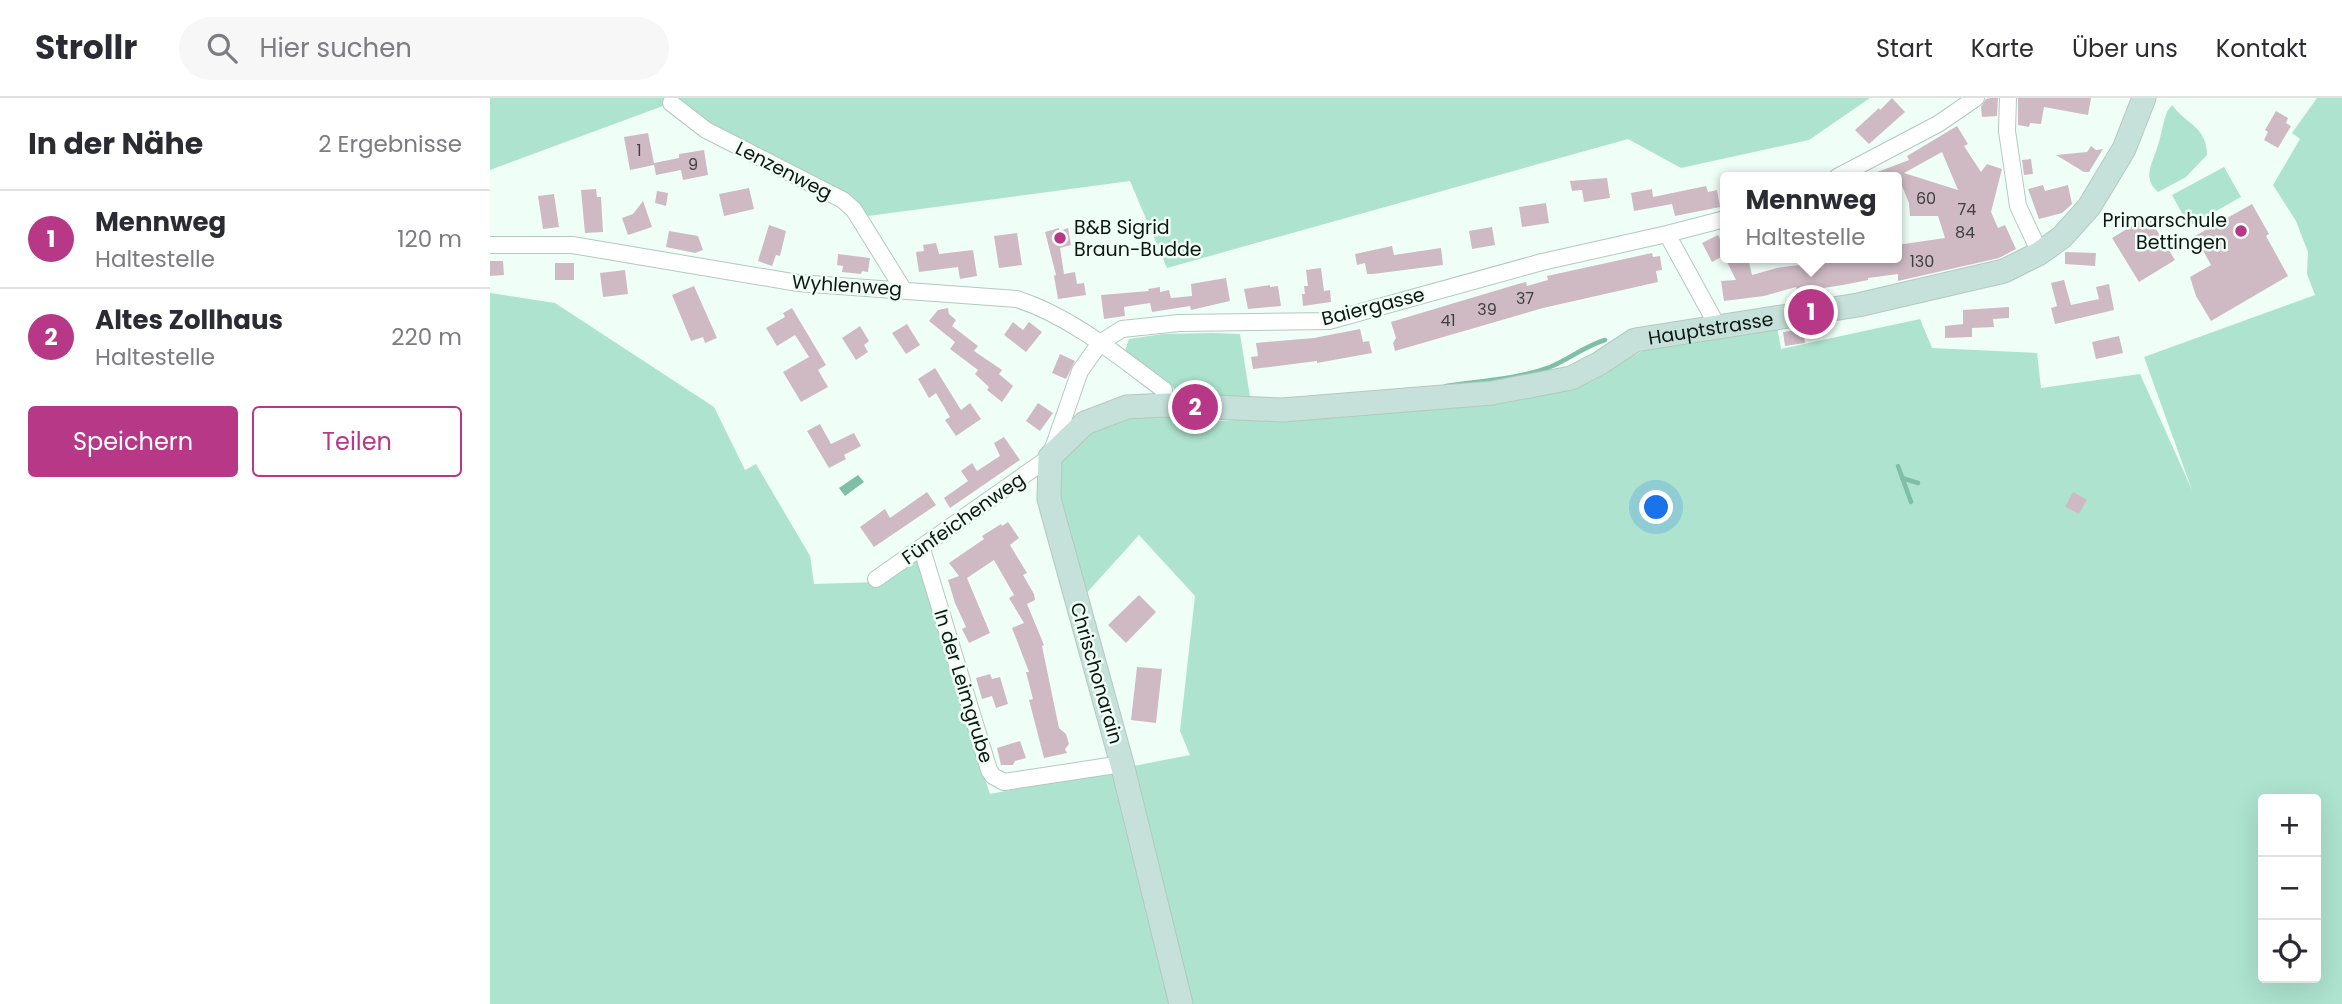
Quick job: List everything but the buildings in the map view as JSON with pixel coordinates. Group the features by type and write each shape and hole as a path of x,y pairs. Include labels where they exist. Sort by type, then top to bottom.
{"street":[{"path":"1847,172 1938,124 1976,98"},
{"path":"2008,98 2007,131 2018,206 2040,253"},
{"name":"Hauptstrasse","path":"1159,406 1283,410 1492,393 1571,378 1635,340 1858,305 2004,271 2040,253 2071,227 2089,207 2124,149 2144,98"},
{"name":"Lenzenweg","path":"671,103 706,130 843,200 855,210 903,289"},
{"name":"Baiergasse","path":"1050,457 1080,371 1100,343 1122,329 1179,323 1329,321 1542,262 1720,220"},
{"path":"1667,234 1718,327"},
{"name":"Wyhlenweg","path":"490,245 572,245 798,283 1017,299 1044,308 1100,343 1164,390 1159,406"},
{"path":"1050,457 1085,423 1128,407 1159,406"},
{"name":"Fünfeichenweg","path":"876,579 1050,457"},
{"name":"Chrischonarain","path":"1050,457 1049,499 1122,764 1181,1004"},
{"name":"In der Leimgrube","path":"922,548 993,776 1004,782 1122,764"}],"shaded area":[{"path":"490,98 1870,98 1809,140 1681,168 1628,139 1167,268 1130,181 868,216 671,103 490,170"},
{"path":"2317,98 2342,98 2342,1004 490,1004 490,293 555,303 714,407 745,470 756,464 810,556 814,584 880,582 919,558 952,680 990,794 1190,755 1180,731 1195,596 1139,535 1083,597 1057,495 1062,457 1092,429 1130,415 1179,415 1179,423 1325,415 1413,408 1575,389 1653,345 1777,326 1781,349 1920,319 1932,348 2037,353 2041,388 2140,374 2192,490 2144,357 2315,295 2307,274 2308,252 2296,221 2273,185 2300,139 2292,133"},
{"path":"2172,105 2200,132 2207,155 2186,177 2158,192 2149,177 2165,117"},
{"path":"2224,167 2241,197 2189,226 2172,195"},
{"path":"1163,334 1240,334 1250,397 1180,393 1125,351 1129,339"},
{"path":"858,475 864,482 845,496 839,488"}],"waterway":[{"path":"1446,386 1538,371 1605,340"},
{"path":"1898,466 1911,502"},
{"path":"1902,478 1918,483"}],"place":[{"name":"Primarschule Bettingen","path":"2241,231"},
{"name":"B&B Sigrid Braun-Budde","path":"1060,238"},
{"name":"Mennweg","path":"1811,312"},
{"name":"Altes Zollhaus","path":"1195,407"}]}
